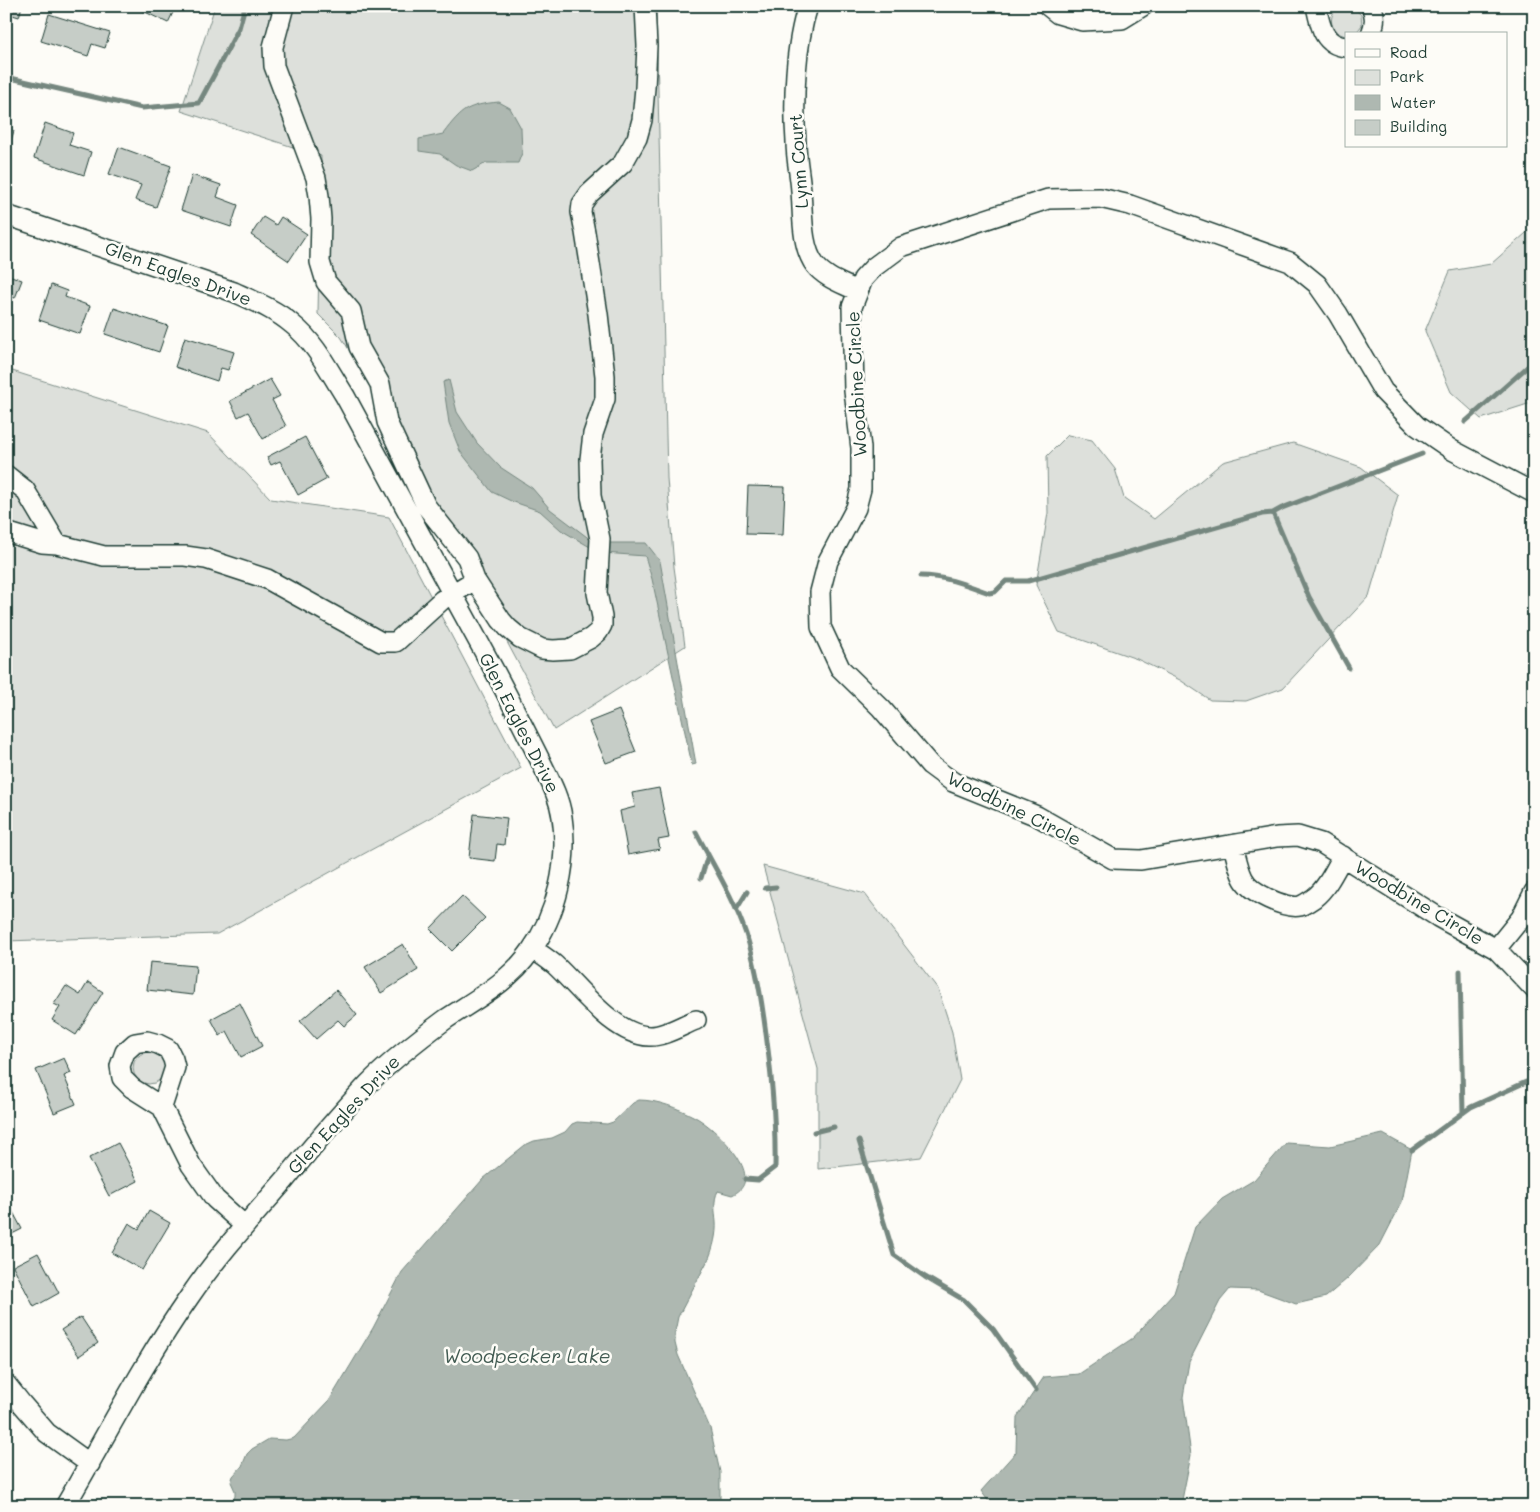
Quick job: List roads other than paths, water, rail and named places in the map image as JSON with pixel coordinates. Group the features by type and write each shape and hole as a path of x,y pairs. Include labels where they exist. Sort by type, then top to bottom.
{"street":[{"path":"284,6 273,47 274,66 316,178 321,219 320,262 326,282 351,311 359,347 380,384 387,422 426,506 467,558 475,580 501,620 520,638 542,649 553,650 570,649 592,638 602,625 597,593 600,539 596,528 590,490 590,458 593,434 605,399 606,376 588,251 580,212 582,204 590,194 623,163 637,138 642,120 645,88 647,46 645,6"},
{"name":"Lynn Court","path":"808,6 802,23 794,95 796,143 808,253 815,266 857,292"},
{"path":"1048,6 1058,14 1082,21 1122,19 1143,6"},
{"path":"1316,6 1321,29 1325,37 1332,44 1345,47"},
{"path":"1371,6 1374,17 1372,32"},
{"name":"Woodbine Circle","path":"1534,493 1452,450 1417,426 1383,391 1338,314 1317,284 1290,262 1130,205 1100,198 1048,199 901,247 874,266 863,279 852,307 854,391 861,448 861,489 856,508 828,561 820,592 821,627 840,668 881,708 930,765 953,782 1037,816 1113,859 1142,860 1277,837 1298,836 1320,843 1438,917 1496,949 1534,989"},
{"name":"Glen Eagles Drive","path":"6,215 234,292 260,304 292,324 314,346 345,396 522,722 557,794 562,818 564,849 561,880 551,914 533,949 509,975 414,1043 372,1081 324,1131 244,1225 187,1300 133,1386 66,1506"},
{"path":"6,475 25,490 57,544"},
{"path":"6,532 42,543 57,544 104,556 185,556 206,559 267,579 375,639 388,643 396,642 442,600 475,580"},
{"name":"Woodbine Circle","path":"1234,844 1243,880 1260,895 1277,903 1300,906 1315,897 1328,882 1343,856"},
{"name":"Woodbine Circle","path":"1496,949 1521,918 1534,892"},
{"path":"533,949 554,965 614,1022 634,1032 649,1036 663,1033 696,1020"},
{"path":"162,1107 191,1165 215,1199 244,1225"},
{"path":"6,1384 47,1433 90,1464"}],"water":[{"path":"499,102 510,108 521,128 522,153 518,163 486,163 472,171 456,165 440,154 419,151 419,139 443,134 455,119 466,110 479,105"},
{"path":"449,380 457,412 477,443 500,467 532,488 550,509 595,543 646,543 660,561 696,764 692,765 652,579 645,556 603,553 561,530 540,511 492,492 460,451 449,423 443,382"},
{"name":"Woodpecker Lake","path":"639,1100 667,1105 704,1123 735,1153 742,1165 745,1177 742,1187 732,1195 718,1191 716,1195 716,1231 712,1250 678,1317 675,1332 678,1355 710,1428 720,1472 720,1506 231,1506 235,1491 231,1482 233,1476 242,1466 247,1454 269,1439 286,1440 294,1438 329,1401 373,1328 402,1272 483,1179 525,1145 534,1141 552,1138 565,1132 572,1124 577,1122 607,1124 613,1122 633,1103"},
{"path":"1383,1134 1412,1150 1402,1202 1380,1245 1348,1278 1326,1297 1296,1304 1258,1290 1230,1289 1220,1301 1189,1362 1183,1397 1191,1455 1182,1500 1177,1506 992,1506 981,1491 1016,1452 1017,1417 1044,1377 1079,1374 1133,1338 1174,1293 1195,1227 1222,1199 1254,1180 1286,1143 1330,1146"}],"waterway":[{"path":"6,77 142,108 199,103 239,28 245,6"},
{"path":"1465,422 1534,361"},
{"path":"921,576 947,579 989,593 995,592 1006,581 1028,581 1262,514 1273,513 1422,454"},
{"path":"1273,513 1309,597 1349,668"},
{"path":"696,832 729,895 746,934 757,976 764,1019 775,1130 775,1167 758,1180 745,1179"},
{"path":"701,878 708,855"},
{"path":"765,888 776,887"},
{"path":"736,910 747,892"},
{"path":"1460,971 1463,1113"},
{"path":"1412,1150 1471,1107 1526,1082 1534,1082"},
{"path":"814,1132 834,1127"},
{"path":"859,1141 894,1255 925,1277 964,1300 993,1329 1036,1390"}]}
